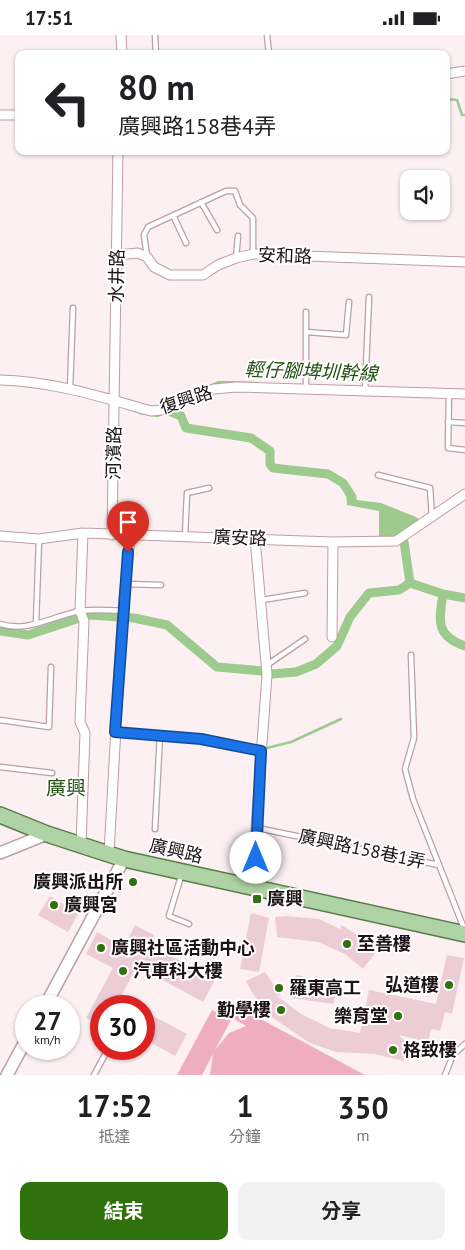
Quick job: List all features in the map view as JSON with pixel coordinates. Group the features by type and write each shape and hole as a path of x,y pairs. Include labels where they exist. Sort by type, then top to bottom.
{"main road":[{"name":"廣興路","path":"0,815 47,835 124,859 465,933"}],"street":[{"path":"121,35 122,50"},
{"path":"450,73 465,71"},
{"path":"0,115 15,115"},
{"name":"水井路","path":"115,401 118,155"},
{"path":"118,255 138,253 147,257"},
{"name":"安和路","path":"147,257 154,267 170,275 203,275 218,265 236,257 253,254 465,261"},
{"name":"復興路","path":"0,380 22,381 70,389 151,411 161,410 214,389 236,387 465,394"},
{"name":"河濱路","path":"112,535 115,401"},
{"name":"廣安路","path":"0,536 39,539 84,533 333,542 396,541 432,518 465,493"},
{"path":"81,845 85,733 80,722 84,621 80,611 84,533"},
{"path":"109,853 122,621 130,535"},
{"path":"255,539 267,665 256,827 255,888"},
{"path":"332,637 333,542"},
{"path":"0,853 47,835"},
{"path":"51,995 124,859"},
{"path":"7,1075 15,1060"}],"lane":[{"path":"155,35 156,50"},
{"path":"267,35 269,50"},
{"path":"147,257 144,235 148,227 226,191 235,191 240,205 253,219 253,254"},
{"path":"201,202 217,231"},
{"path":"173,215 186,243"},
{"path":"236,257 238,236"},
{"path":"365,391 369,297"},
{"path":"306,332 346,335 348,303"},
{"path":"70,389 73,308"},
{"path":"306,312 306,389"},
{"path":"449,393 448,448 465,450"},
{"path":"448,422 465,423"},
{"path":"378,475 430,488 432,518"},
{"path":"185,537 187,493 209,488"},
{"path":"36,625 39,539"},
{"path":"125,584 161,585"},
{"path":"262,600 305,593"},
{"path":"0,625 11,628 36,625 80,611 123,611"},
{"path":"267,665 305,639"},
{"path":"412,655 414,738 405,769 413,799 465,933"},
{"path":"0,720 49,727 51,667"},
{"path":"115,732 201,739 261,751"},
{"path":"155,829 160,735"},
{"path":"0,767 52,773"},
{"name":"廣興路158巷1弄","path":"256,827 439,865"},
{"path":"182,872 169,916 189,924"},
{"path":"445,1075 453,1055 465,1044"},
{"path":"94,1075 102,1060"}],"shaded area":[{"path":"346,483 357,500 381,503 416,517 421,521 392,537 379,537 379,511 347,505"},
{"path":"227,1001 365,1075 210,1075 213,1054 202,1075 177,1075 212,1010 231,1020 215,1050 229,1033 246,1026 222,1012"}],"building":[{"name":"廣興宮","path":"50,896 78,914 68,932 38,915"},
{"path":"251,913 269,918 259,972 240,969"},
{"name":"至善樓","path":"275,917 319,919 340,929 341,925 374,946 371,949 376,952 363,969 345,954 318,942 277,937"},
{"path":"135,925 154,935 149,944 215,980 203,1002 137,966 122,995 98,995 113,968 86,954 97,932 124,947"},
{"path":"447,955 464,958 452,1014 445,1012 440,1031 431,1029 428,1042 399,1035 412,1050 406,1054 404,1061 375,1054 336,1052 308,1042 273,1018 253,994 246,981 265,972 281,996 276,995 301,1014 330,1028 360,1033 369,990 436,1004"},
{"path":"296,975 315,979 315,976 335,981 335,984 338,984 333,1004 291,998"},
{"path":"90,1011 90,1020 86,1018"},
{"path":"155,1017 187,1034 175,1056 155,1045"}],"waterway":[{"path":"450,99 457,100 462,115 465,115"},
{"name":"輕仔腳埤圳幹線","path":"170,403 219,382 256,383"},
{"path":"169,411 181,416 186,428 251,438 270,451 270,464 273,468 328,474 343,483 352,497"},
{"path":"140,413 158,416 162,414"},
{"path":"404,542 410,583"},
{"path":"410,583 443,594 441,626 448,637 465,646"},
{"path":"0,631 28,635 89,615 134,618 167,625 217,667 263,671 272,674 296,672 316,664 337,646 350,617 369,593 399,590 410,583"},
{"path":"443,594 465,598"},
{"path":"267,748 291,742 341,719"}],"place":[{"name":"廣興派出所","path":"133,882"},
{"name":"廣興","path":"257,899"},
{"name":"廣興宮","path":"54,905"},
{"name":"至善樓","path":"347,944"},
{"name":"廣興社區活動中心","path":"101,948"},
{"name":"汽車科大樓","path":"123,971"},
{"name":"弘道樓","path":"449,985"},
{"name":"羅東高工","path":"279,988"},
{"name":"勤學樓","path":"281,1010"},
{"name":"樂育堂","path":"398,1016"},
{"name":"格致樓","path":"393,1050"}],"district":[{"name":"廣興","path":"66,788"}],"route":[{"path":"128,552 115,732 201,739 261,751 256,858"}]}
